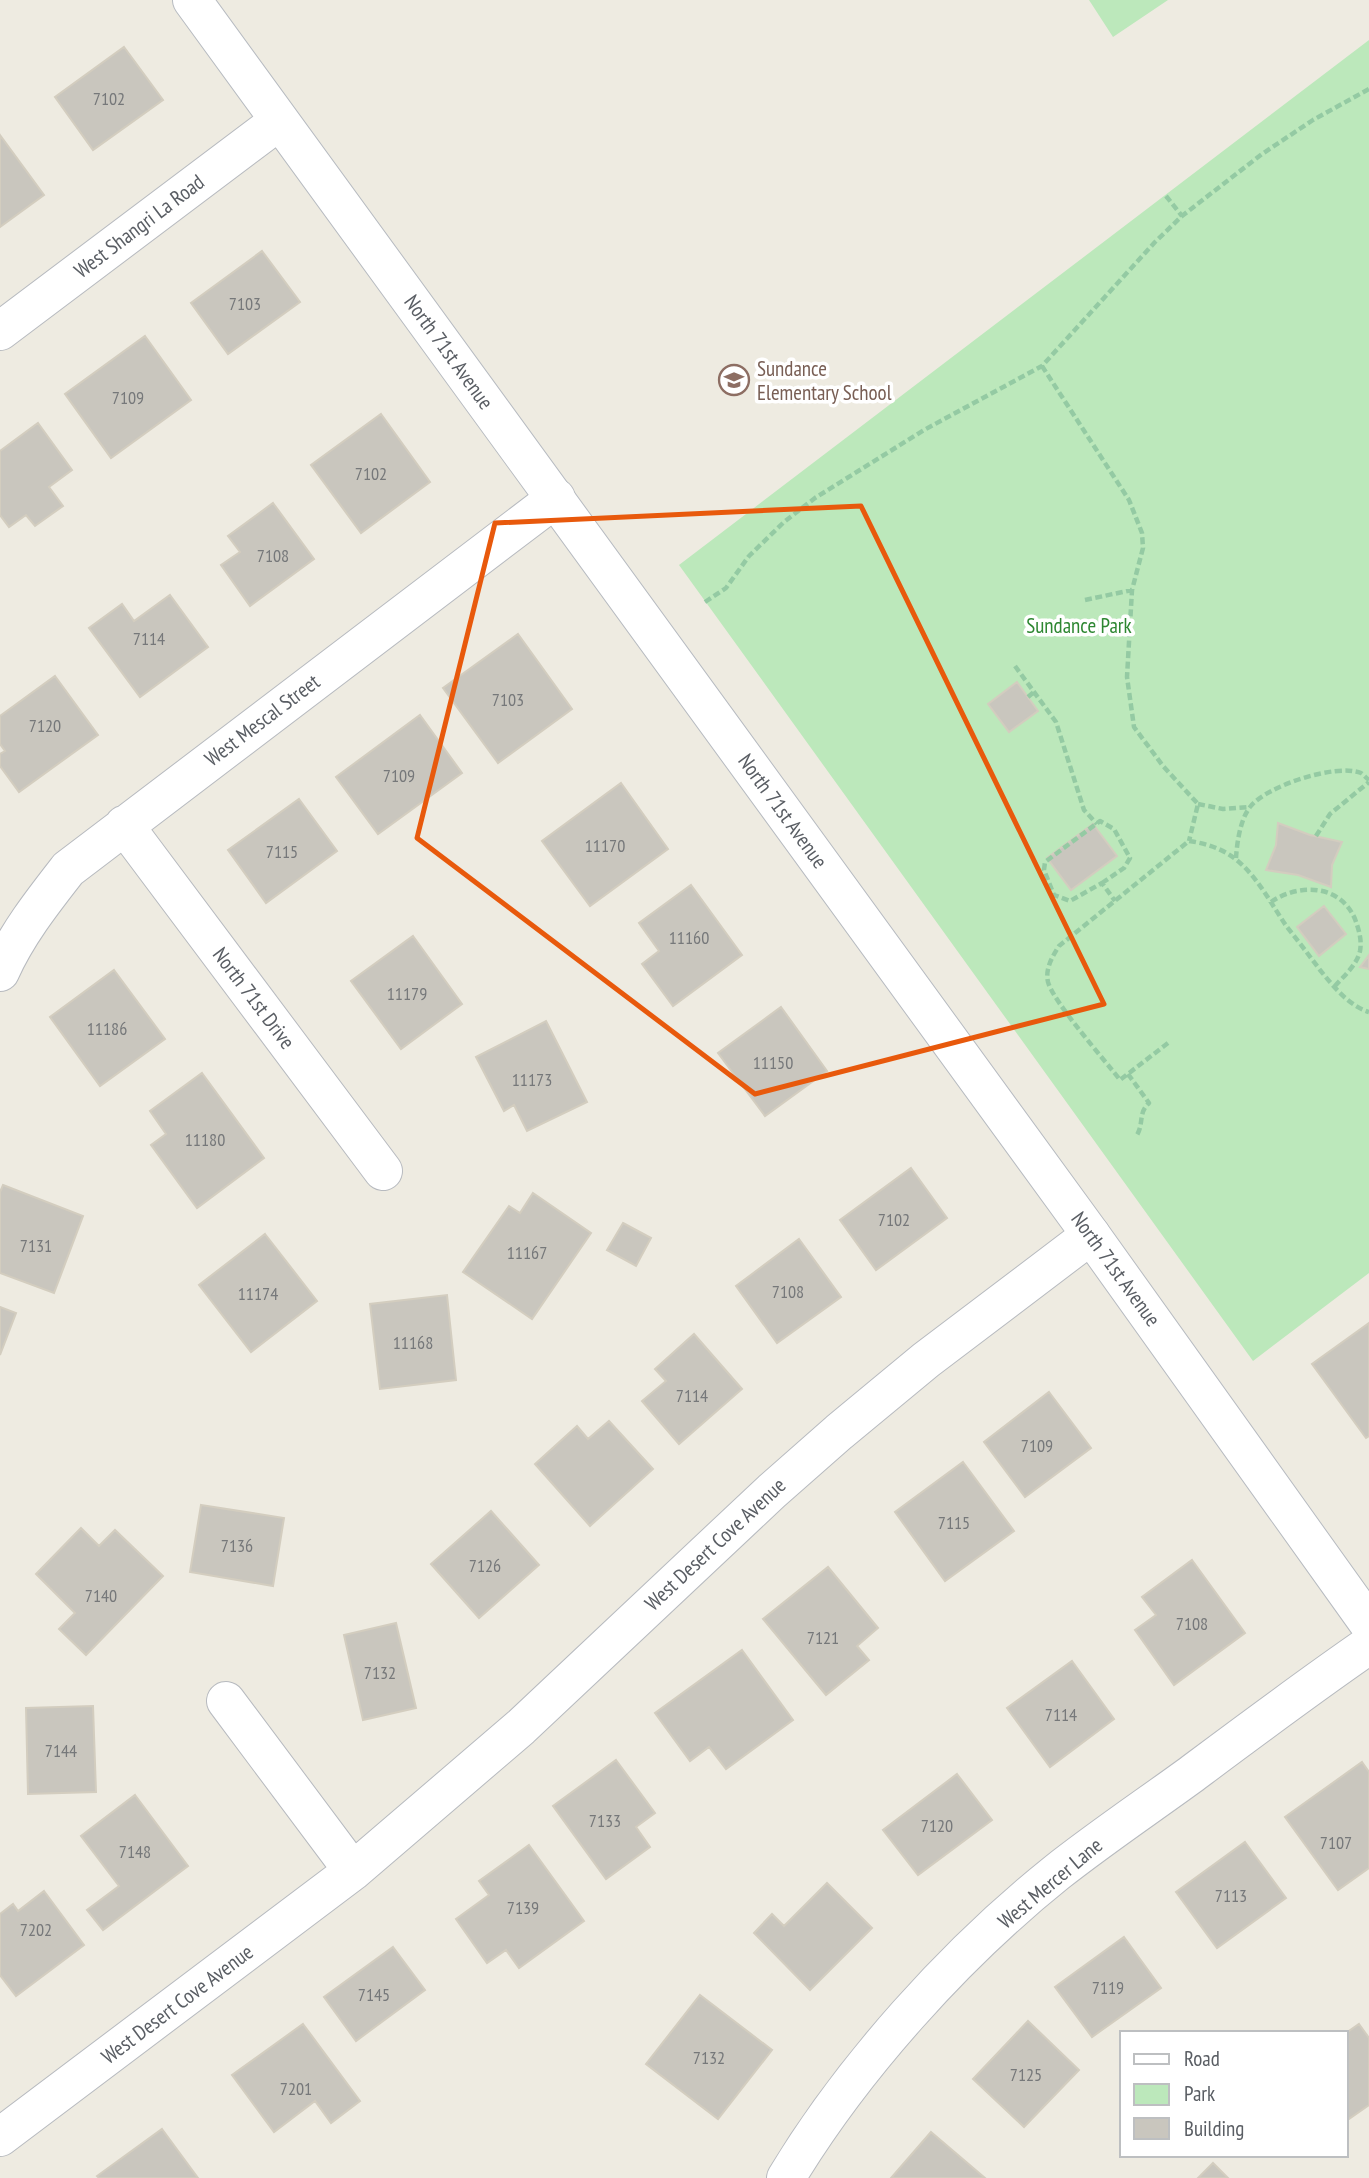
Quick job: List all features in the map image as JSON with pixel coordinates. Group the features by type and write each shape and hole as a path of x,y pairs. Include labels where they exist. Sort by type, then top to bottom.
{"street":[{"name":"North 71st Avenue","path":"192,0 1091,1235 1369,1624"},
{"name":"West Shangri La Road","path":"0,331 279,121"},
{"name":"West Mescal Street","path":"0,972 40,904 68,869 556,498"},
{"name":"North 71st Drive","path":"124,825 383,1171"},
{"name":"West Desert Cove Avenue","path":"0,2137 353,1871 521,1727 772,1491 839,1432 937,1352 1091,1235"},
{"name":"West Mercer Lane","path":"786,2178 843,2095 886,2043 959,1962 1006,1917 1056,1873 1369,1645"},
{"path":"226,1701 353,1871"}],"path":[{"path":"705,602 726,588 749,556 784,522 815,498 923,430 1042,366 1182,216 1282,140 1369,89"},
{"path":"1166,196 1182,216"},
{"path":"1042,366 1129,499 1142,533 1143,548 1132,590 1127,677 1135,727 1164,766 1198,804 1223,809 1249,807 1277,787 1304,778 1342,771 1361,773 1369,781 1330,814 1316,836"},
{"path":"1085,600 1132,590"},
{"path":"1015,666 1056,722 1064,739 1084,810 1097,824"},
{"path":"1028,697 1035,691"},
{"path":"1168,1043 1120,1080 1056,998 1048,981 1048,971 1051,958 1059,946 1189,841 1198,804"},
{"path":"1236,859 1238,840 1249,807"},
{"path":"1100,821 1114,829 1130,858 1124,868 1102,883 1070,901 1054,895 1044,870 1045,862 1100,821"},
{"path":"1189,841 1203,843 1236,859 1334,987 1369,1012"},
{"path":"1102,883 1115,901"},
{"path":"1271,902 1291,891 1326,891 1336,895 1352,912 1361,936 1360,950 1356,960 1334,987"},
{"path":"1128,1074 1149,1103 1140,1116 1141,1128 1137,1135"}],"highlighted area":[{"path":"861,506 1104,1004 755,1094 417,838 495,523"}],"green space":[{"path":"1089,0 1168,0 1113,37"},
{"name":"Sundance Park","path":"1369,40 1369,1273 1253,1361 679,565"}],"building":[{"path":"124,47 163,100 93,150 55,97"},
{"path":"0,135 44,195 0,227"},
{"path":"262,251 300,302 228,354 191,303"},
{"path":"145,336 191,400 111,458 65,394"},
{"path":"381,414 430,482 361,533 311,465"},
{"path":"38,423 72,470 49,487 63,506 35,526 26,515 9,527 0,515 0,451"},
{"path":"273,503 314,559 250,606 221,565 240,552 228,536"},
{"path":"170,595 208,647 140,697 89,628 122,604 134,621"},
{"path":"518,634 572,709 498,763 443,688"},
{"path":"55,676 98,735 19,792 0,766 0,754 5,751 0,744 0,716"},
{"path":"1017,682 1038,711 1009,732 988,704"},
{"path":"420,715 462,773 378,834 336,777"},
{"path":"621,783 668,849 590,906 542,841"},
{"path":"299,799 337,851 266,903 228,850"},
{"path":"1278,823 1310,835 1342,842 1332,865 1331,887 1298,875 1266,870 1276,845"},
{"path":"1093,824 1117,856 1071,890 1047,858"},
{"path":"691,885 742,955 673,1006 642,964 659,951 639,923"},
{"path":"1324,906 1346,934 1319,956 1297,927"},
{"path":"413,936 462,1004 401,1049 351,981"},
{"path":"1369,955 1369,969 1360,967"},
{"path":"114,970 165,1039 100,1086 50,1017"},
{"path":"781,1007 827,1071 765,1116 718,1053"},
{"path":"546,1021 587,1102 527,1131 514,1105 504,1111 476,1057"},
{"path":"202,1073 264,1158 197,1208 151,1145 166,1134 150,1111"},
{"path":"911,1168 947,1218 876,1270 840,1220"},
{"path":"3,1185 83,1216 54,1293 0,1273 0,1192"},
{"path":"533,1193 591,1233 532,1319 463,1272 509,1206 520,1213"},
{"path":"623,1223 651,1238 636,1266 607,1250"},
{"path":"265,1234 317,1301 251,1352 199,1285"},
{"path":"799,1239 841,1297 777,1343 736,1286"},
{"path":"447,1295 456,1380 380,1389 370,1304"},
{"path":"0,1307 16,1313 0,1355"},
{"path":"1369,1323 1369,1436 1366,1438 1312,1364"},
{"path":"694,1334 742,1389 679,1444 642,1401 666,1381 655,1369"},
{"path":"1049,1392 1091,1448 1025,1497 984,1442"},
{"path":"609,1421 653,1469 590,1526 535,1464 577,1426 588,1439"},
{"path":"963,1462 1014,1531 945,1581 895,1512"},
{"path":"201,1505 284,1518 273,1586 190,1572"},
{"path":"491,1511 539,1565 479,1618 431,1564"},
{"path":"81,1528 99,1546 115,1530 163,1576 86,1655 59,1629 75,1613 36,1574"},
{"path":"1192,1560 1245,1633 1174,1685 1135,1630 1156,1615 1142,1597"},
{"path":"828,1567 878,1628 857,1646 869,1660 826,1695 763,1619"},
{"path":"396,1623 416,1708 363,1720 344,1635"},
{"path":"742,1650 793,1720 726,1769 709,1747 690,1761 655,1713"},
{"path":"1072,1661 1114,1719 1050,1767 1007,1708"},
{"path":"93,1706 96,1792 28,1794 26,1708"},
{"path":"616,1760 655,1813 636,1827 650,1847 606,1879 553,1806"},
{"path":"1362,1762 1369,1772 1369,1868 1338,1890 1285,1817"},
{"path":"957,1774 992,1820 918,1875 883,1830"},
{"path":"135,1795 188,1866 103,1930 87,1910 119,1886 81,1836"},
{"path":"1245,1842 1286,1898 1217,1948 1176,1892"},
{"path":"529,1845 584,1921 519,1968 506,1950 487,1963 456,1919 489,1895 479,1881"},
{"path":"827,1883 872,1928 810,1990 754,1933 772,1914 784,1926"},
{"path":"44,1891 84,1945 16,1996 0,1975 0,1914 13,1904 18,1911"},
{"path":"1124,1937 1161,1988 1092,2037 1055,1987"},
{"path":"393,1947 425,1990 356,2041 324,1997"},
{"path":"700,1995 772,2050 718,2119 646,2064"},
{"path":"1028,2021 1079,2070 1024,2127 973,2079"},
{"path":"303,2024 360,2101 331,2123 315,2101 274,2132 232,2075"},
{"path":"1359,2024 1369,2038 1369,2105 1348,2120 1348,2032"},
{"path":"162,2129 198,2178 97,2176"},
{"path":"931,2132 985,2178 891,2178"},
{"path":"1213,2163 1228,2178 1198,2178"}],"place":[{"name":"Sundance Elementary School","path":"734,380"}]}
